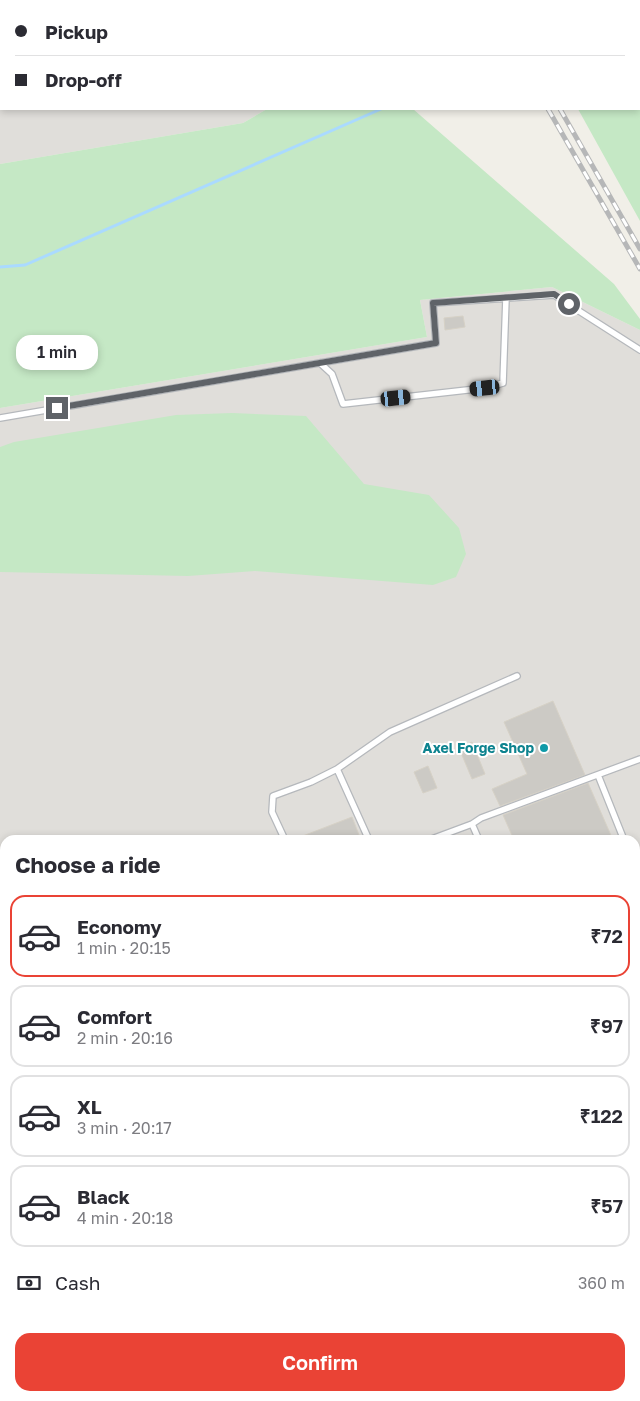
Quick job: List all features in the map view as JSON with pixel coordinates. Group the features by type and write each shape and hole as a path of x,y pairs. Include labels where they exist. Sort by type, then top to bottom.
{"lane":[{"path":"0,418 436,343 433,303 554,294 640,350"},
{"path":"320,362 332,374 343,404 485,388 503,383 506,298"},
{"path":"283,835 272,812 273,796 337,769 390,732 517,676"},
{"path":"442,835 472,824 481,818 640,759"},
{"path":"337,769 367,835"},
{"path":"598,775 622,835"},
{"path":"472,824 477,835"}],"shaded area":[{"path":"0,110 265,110 243,123 0,164"},
{"path":"552,287 640,330 640,835 0,835 0,408 427,337 420,300"}],"green space":[{"path":"265,110 414,110 614,284 640,319 640,330 552,287 420,300 427,337 0,408 0,164 243,123"},
{"path":"579,110 640,110 640,221"},
{"path":"232,413 306,416 364,484 429,495 459,528 466,554 456,577 433,585 255,571 188,576 0,572 0,447 14,442 176,415"}],"building":[{"path":"463,316 465,327 445,330 444,318"},
{"path":"553,701 585,775 500,806 492,789 527,774 504,722"},
{"path":"472,742 485,774 472,779 459,748"},
{"path":"428,766 437,788 423,793 414,772"},
{"path":"588,783 611,835 512,835 503,815"},
{"path":"352,817 359,835 305,835"}],"waterway":[{"path":"0,267 25,265 379,110"}],"railway":[{"path":"549,110 640,269"},
{"path":"561,110 640,249"}],"place":[{"name":"Axel Forge Shop","path":"544,748"}],"route":[{"path":"57,408 436,343 433,303 554,294 569,304"}]}
